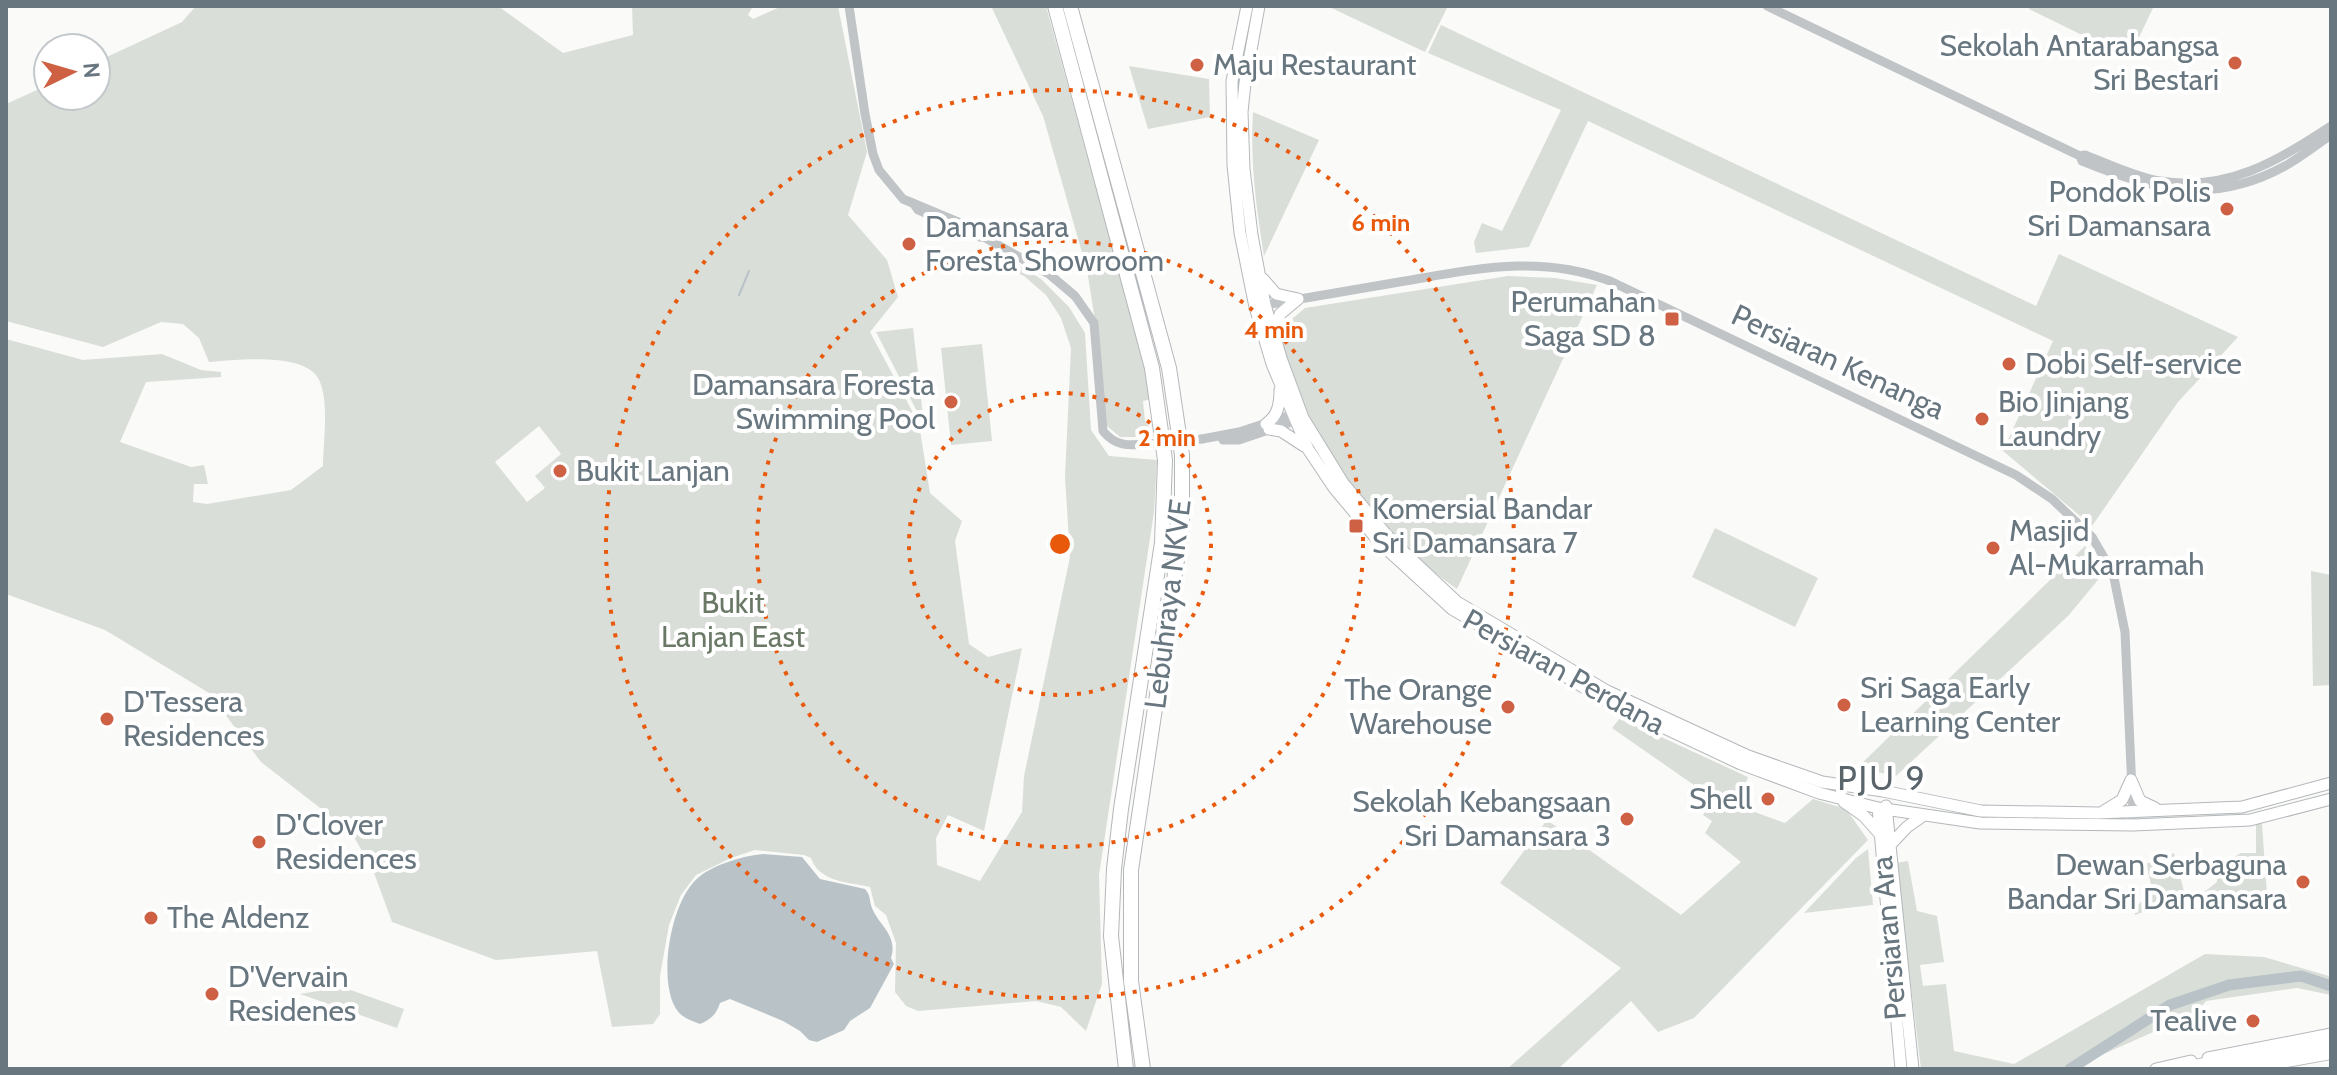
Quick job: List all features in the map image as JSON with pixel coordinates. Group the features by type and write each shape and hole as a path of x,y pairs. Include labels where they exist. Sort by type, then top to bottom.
{"highway":[{"name":"Lebuhraya NKVE","path":"1055,6 1152,368 1165,460 1162,543 1114,869 1111,936 1126,1069"},
{"name":"Lebuhraya NKVE","path":"1070,6 1169,368 1182,455 1182,526 1131,870 1131,981 1143,1069"},
{"path":"2184,1069 2331,1041"},
{"path":"2236,1069 2331,1052"}],"main road":[{"name":"Persiaran Perdana","path":"1247,6 1237,46 1230,114 1240,233 1251,288 1280,384 1297,416 1343,483 1390,539 1457,602 1607,691 1748,756 1822,782 1981,811 2098,813 2242,807 2331,783"},
{"name":"Persiaran Perdana","path":"1259,6 1249,51 1242,112 1244,169 1265,305 1297,416 1308,449 1334,488 1381,544 1452,609 1617,706 1741,764 1835,797 1980,823 2122,825 2250,820 2331,799"},
{"path":"1259,272 1276,294 1298,299"},
{"path":"1276,341 1276,322 1280,314 1298,299"},
{"path":"1280,384 1278,409 1267,427 1281,431 1308,449"},
{"path":"1576,672 1617,706 1662,716"},
{"path":"2131,780 2135,792 2146,805 2172,811"},
{"path":"2098,813 2122,800 2131,780"},
{"path":"1822,782 1883,806 1894,800 1963,807"},
{"path":"1835,797 1864,816 1879,833"},
{"name":"Persiaran Ara","path":"1883,806 1879,833 1901,1005 1913,1069"},
{"name":"Persiaran Ara","path":"1883,806 1890,845 1901,1005 1901,1069"},
{"path":"1890,845 1924,815"},
{"path":"2156,1069 2331,1034"}],"street":[{"path":"849,6 873,154 879,170 896,192 913,203 962,222 982,232 984,237"},
{"path":"1767,6 2080,156 2085,155 2162,181 2215,181 2249,173 2281,159 2331,126"},
{"path":"2080,156 2082,161 2161,188 2211,189 2248,182 2286,166 2331,135"},
{"path":"913,203 918,210 984,237 1049,274 1075,296 1094,323 1103,431 1112,441 1146,444 1216,438 1267,427 1297,416"},
{"path":"930,208 942,220 962,222"},
{"name":"Persiaran Kenanga","path":"1265,305 1517,265 1563,267 1590,273 2016,475 2052,499 2092,537 2113,573 2125,632 2133,813"},
{"path":"1251,288 1265,305 1261,325"},
{"path":"2122,825 2128,823 2133,813 2140,822 2150,825"}],"green space":[{"name":"Bukit Lanjan East","path":"196,6 498,6 563,53 633,35 632,6 753,6 748,15 753,19 782,6 838,6 867,152 848,215 887,260 898,297 870,332 919,424 930,493 962,521 955,541 969,644 988,657 1022,648 984,831 948,815 936,838 937,865 980,881 1022,812 1024,776 1070,557 1065,477 1071,348 1061,318 1046,295 1024,276 1005,267 1009,259 1041,279 1069,307 1085,333 1091,430 1109,456 1157,460 1154,512 1099,875 1102,984 1086,1031 1061,1007 1036,1001 918,1011 906,1006 895,992 896,943 886,915 875,906 870,887 827,876 820,872 811,858 804,855 755,850 696,875 681,895 669,925 660,976 660,1014 653,1024 612,1027 597,951 496,960 392,922 373,870 351,832 261,762 209,693 105,630 6,594 6,339 83,360 162,354 201,370 221,372 221,377 146,382 120,442 191,467 204,465 208,484 194,484 193,502 207,504 291,490 323,466 325,409 322,387 310,370 298,364 268,360 209,362 199,338 183,324 161,322 103,347 6,321 6,104 32,92 32,112 112,112 112,55 182,22","holes":["539,426 561,454 535,476 545,488 527,502 495,462"]},
{"path":"991,6 1046,6 1145,367 1152,399 1143,401 1145,421 1156,437 1120,437 1106,425 1099,345 1087,270 1043,116"},
{"path":"1327,6 1448,6 1425,52"},
{"path":"2030,6 2154,6 2129,58 2029,9"},
{"path":"1441,25 2036,306 2059,254 2238,337 2178,402 2092,526 2003,451 2053,341 1588,121 1529,247 1476,253 1474,242 1482,223 1502,231 1561,110 1428,53"},
{"path":"1129,66 1209,79 1210,117 1148,129"},
{"path":"1253,112 1319,140 1264,256 1254,184"},
{"path":"1508,276 1555,278 1597,285 1457,589 1385,526 1343,473 1297,389 1281,335 1292,319 1305,308"},
{"path":"913,328 924,425 876,332"},
{"path":"982,344 992,441 951,445 941,348"},
{"path":"1715,528 1818,578 1795,627 1692,577"},
{"path":"2085,546 2102,575 2069,615 1896,776 1857,768"},
{"path":"2311,571 2331,575 2331,685 2313,686"},
{"path":"1620,718 1748,777 1738,806 1785,823 1813,799 1846,809 1868,840 1694,1018 1658,1032 1631,1001 1558,1069 1507,1069 1621,968 1500,883 1547,820 1681,915 1741,862 1705,833 1712,821 1703,815 1714,799 1612,728"},
{"path":"2256,823 2262,824 2267,895 2225,898 2207,911 2171,905 2135,915 2134,908 2153,892 2146,864 2174,853 2185,895 2197,898 2217,882 2217,867 2241,853 2256,853"},
{"path":"1868,849 1873,905 1804,913 1856,858"},
{"path":"1908,861 1917,911 1937,916 1944,962 1920,965 1923,986 1946,984 1954,1051 2014,1064 2205,954 2264,957 2329,976 2331,995 2297,988 2206,1001 2196,1013 2070,1069 1921,1069 1896,863"},
{"path":"342,987 404,1009 397,1028 300,994"}],"shaded area":[{"path":"763,854 802,857 820,879 865,889 875,915 892,943 891,958 894,964 870,1008 850,1021 844,1030 817,1042 809,1040 783,1021 730,999 720,1003 713,1016 700,1024 680,1013 670,994 670,939 681,902 689,888 713,868"}],"waterway":[{"path":"739,295 749,271"},
{"path":"2070,1069 2170,1005 2229,985 2301,976 2331,986"}],"place":[{"name":"Sekolah Antarabangsa Sri Bestari","path":"2235,63"},
{"name":"Maju Restaurant","path":"1197,65"},
{"name":"Pondok Polis Sri Damansara","path":"2227,209"},
{"name":"Damansara Foresta Showroom","path":"909,244"},
{"name":"Perumahan Saga SD 8","path":"1672,319"},
{"name":"Dobi Self-service","path":"2009,364"},
{"name":"Damansara Foresta Swimming Pool","path":"951,402"},
{"name":"Bio Jinjang Laundry","path":"1982,419"},
{"name":"Bukit Lanjan","path":"560,471"},
{"name":"Komersial Bandar Sri Damansara 7","path":"1356,526"},
{"name":"Masjid Al-Mukarramah","path":"1993,548"},
{"name":"Sri Saga Early Learning Center","path":"1844,705"},
{"name":"The Orange Warehouse","path":"1508,707"},
{"name":"D'Tessera Residences","path":"107,719"},
{"name":"Shell","path":"1768,799"},
{"name":"Sekolah Kebangsaan Sri Damansara 3","path":"1627,819"},
{"name":"D'Clover Residences","path":"259,842"},
{"name":"Dewan Serbaguna Bandar Sri Damansara","path":"2303,882"},
{"name":"The Aldenz","path":"151,918"},
{"name":"D'Vervain Residenes","path":"212,994"},
{"name":"Tealive","path":"2253,1021"}],"district":[{"name":"PJU 9","path":"1882,778"}]}
